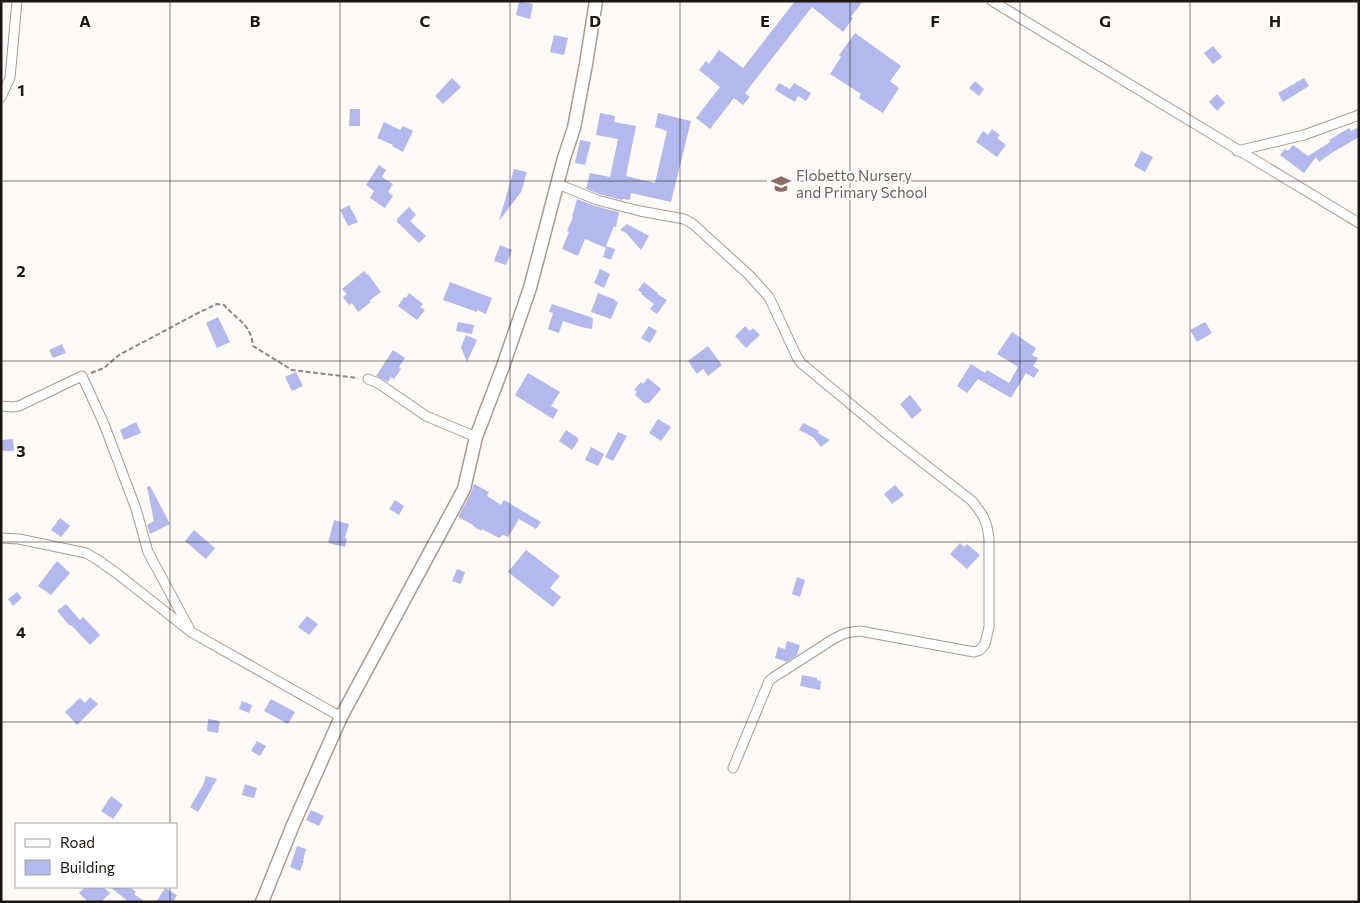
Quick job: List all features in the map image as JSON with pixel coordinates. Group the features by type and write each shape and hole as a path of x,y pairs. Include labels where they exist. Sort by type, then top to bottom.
{"main road":[{"path":"262,902 293,825 341,717 464,489 476,437 530,288 564,158 574,128 596,1"}],"street":[{"path":"1,97 10,78 17,1"},
{"path":"992,1 1237,151 1359,223"},
{"path":"1237,151 1304,135 1359,115"},
{"path":"558,184 597,200 640,211 684,219 693,224 749,275 770,297 801,363 889,436 972,501 982,513 988,525 989,627 985,644 980,650 974,652 860,631 846,633 769,681 733,768"},
{"path":"1,406 19,406 82,376 104,424 136,509 148,552 191,632"},
{"path":"368,380 378,383 426,416 476,437"},
{"path":"1,538 19,539 86,553 119,575 191,632 341,717"}],"path":[{"path":"82,376 104,368 119,355 198,313 221,304 246,325 252,338 253,346 292,370 368,380"}],"building":[{"path":"519,1 533,4 530,19 516,15"},
{"path":"795,1 863,1 843,32 812,7 745,93 750,97 743,105 734,98 710,129 696,118 720,87 699,70 706,61 709,64 719,50 743,68"},
{"path":"855,33 901,66 890,81 899,88 883,113 859,98 861,94 830,74 841,57 839,55"},
{"path":"554,35 568,38 564,55 550,52"},
{"path":"1213,46 1222,57 1213,64 1204,53"},
{"path":"452,78 461,87 443,104 435,96"},
{"path":"1304,78 1309,86 1283,102 1278,93"},
{"path":"975,81 984,89 979,96 969,88"},
{"path":"779,83 790,89 794,83 811,93 806,101 798,96 795,102 775,90"},
{"path":"1217,94 1225,103 1217,111 1209,102"},
{"path":"350,109 360,109 360,126 349,126"},
{"path":"600,113 615,116 614,122 636,126 626,176 655,183 667,131 655,127 658,113 691,121 671,202 631,193 630,200 622,200 586,189 590,173 610,177 618,139 596,135"},
{"path":"384,122 400,130 403,126 413,131 403,152 377,138"},
{"path":"1359,127 1359,137 1319,162 1316,157 1304,173 1280,155 1285,149 1288,151 1293,145 1308,156 1349,128 1351,131"},
{"path":"992,129 1000,135 997,138 1006,145 997,157 976,142 983,131 988,135"},
{"path":"580,140 591,142 585,165 575,163"},
{"path":"1141,151 1153,157 1145,172 1134,166"},
{"path":"379,165 386,170 382,177 393,184 388,192 393,196 385,208 370,198 374,191 366,185"},
{"path":"514,169 527,172 521,192 499,221"},
{"path":"577,199 619,212 616,227 614,226 606,246 615,249 611,260 603,257 606,248 585,239 578,256 562,249 569,232 567,231 573,217"},
{"path":"349,205 358,222 348,226 340,210"},
{"path":"409,207 416,215 410,221 426,236 419,243 397,222 397,219"},
{"path":"627,224 649,236 641,250 626,233 620,230"},
{"path":"500,245 512,250 506,265 494,261"},
{"path":"600,269 610,274 604,288 594,283"},
{"path":"364,271 381,292 358,312 352,303 349,305 343,297 347,294 342,289"},
{"path":"450,282 492,298 486,314 443,300"},
{"path":"644,282 667,300 657,314 650,309 654,304 638,290"},
{"path":"409,293 423,304 420,307 425,310 417,320 398,306"},
{"path":"598,293 618,302 611,319 591,312"},
{"path":"552,304 593,318 592,329 563,321 559,333 548,329 553,313 549,312"},
{"path":"218,317 230,342 217,348 206,323"},
{"path":"458,322 474,325 472,334 456,331"},
{"path":"1205,322 1212,333 1197,342 1190,330"},
{"path":"649,326 657,331 650,343 641,338"},
{"path":"745,326 750,331 753,328 760,335 746,348 735,336"},
{"path":"1012,332 1036,348 1032,355 1038,358 1033,366 1039,370 1034,378 1026,373 1011,398 978,379 967,393 957,386 971,364 985,373 987,370 1009,383 1018,367 997,354"},
{"path":"466,335 477,340 467,362 461,347"},
{"path":"62,344 66,353 53,358 49,350"},
{"path":"708,346 722,365 708,376 703,369 697,374 688,361"},
{"path":"393,350 405,358 399,367 401,369 394,379 391,377 388,382 376,376"},
{"path":"296,372 303,386 292,391 285,377"},
{"path":"528,373 560,392 551,406 558,410 553,419 515,395"},
{"path":"648,378 661,389 649,403 644,403 635,395 637,392 634,390 641,382 643,384"},
{"path":"910,395 922,410 912,419 900,404"},
{"path":"658,419 671,427 661,441 649,433"},
{"path":"136,422 141,433 124,440 120,430"},
{"path":"803,423 819,431 818,433 830,440 821,447 813,437 799,430"},
{"path":"566,430 578,438 572,450 559,441"},
{"path":"618,432 627,436 613,461 605,457"},
{"path":"13,439 14,451 1,451 1,440"},
{"path":"591,447 604,454 598,466 585,460"},
{"path":"474,484 489,492 487,496 501,505 504,500 541,522 536,529 519,519 508,537 503,535 499,538 482,529 481,531 458,517"},
{"path":"895,485 904,495 892,504 884,494"},
{"path":"150,486 170,524 150,534 147,525 154,521 147,487"},
{"path":"395,500 404,506 399,515 389,509"},
{"path":"60,518 70,526 61,537 51,530"},
{"path":"334,520 349,524 345,538 347,539 345,547 328,543"},
{"path":"194,530 215,548 206,559 185,541"},
{"path":"960,543 964,547 967,544 980,555 967,569 950,554"},
{"path":"526,550 560,576 550,588 561,597 553,607 508,572"},
{"path":"57,561 70,573 51,595 38,586"},
{"path":"457,569 465,572 461,584 452,581"},
{"path":"797,577 805,580 800,597 792,594"},
{"path":"17,592 22,598 13,606 8,599"},
{"path":"66,604 80,620 83,617 100,635 90,645 57,611"},
{"path":"307,616 318,624 309,635 298,627"},
{"path":"787,641 800,645 797,655 787,662 775,658 778,647 785,649"},
{"path":"802,675 817,678 817,680 821,681 820,690 800,686"},
{"path":"90,697 98,704 77,725 65,712 80,698 85,703"},
{"path":"271,699 295,712 288,724 264,711"},
{"path":"242,701 252,705 249,713 239,709"},
{"path":"208,719 220,721 218,733 207,731"},
{"path":"257,741 266,746 260,756 251,751"},
{"path":"206,776 217,779 198,812 190,807"},
{"path":"245,784 257,788 254,798 242,795"},
{"path":"111,796 123,805 113,819 101,811"},
{"path":"311,810 324,816 319,826 306,820"},
{"path":"297,846 306,849 300,871 290,867"},
{"path":"84,888 104,888 110,893 101,902 88,902 79,893"},
{"path":"111,888 131,888 136,892 134,894 145,902 129,902"},
{"path":"165,888 177,895 173,902 156,902"}],"place":[{"name":"Flobetto Nursery and Primary School","path":"781,184"}]}
